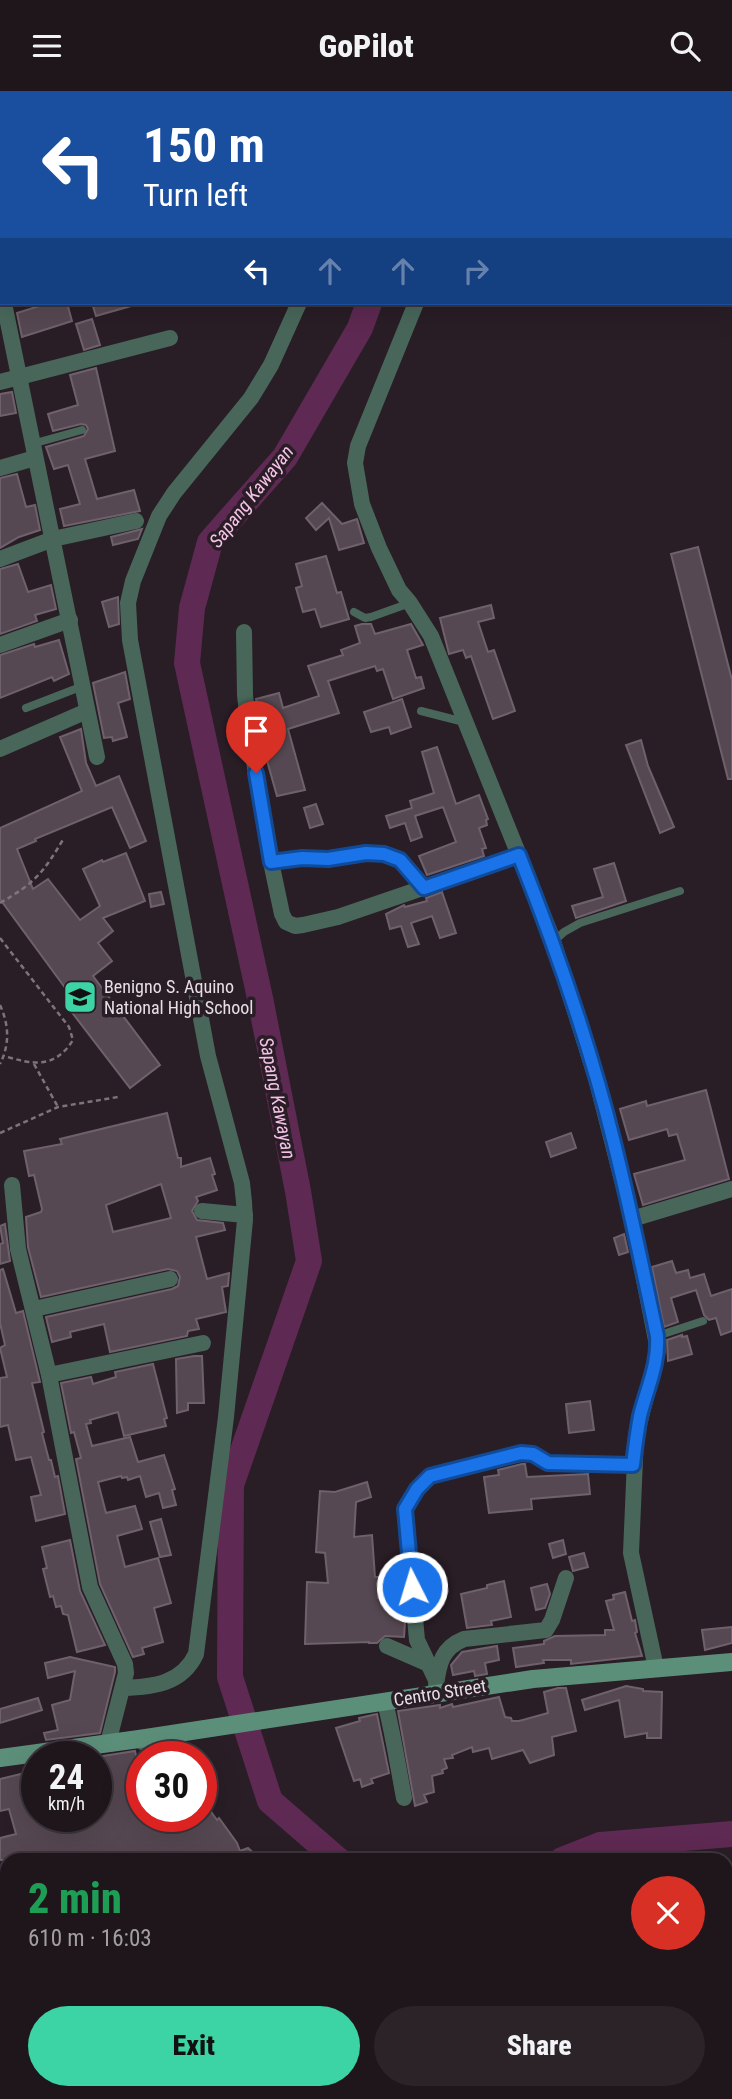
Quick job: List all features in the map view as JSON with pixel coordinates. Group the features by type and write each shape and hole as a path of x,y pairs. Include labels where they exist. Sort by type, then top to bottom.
{"street":[{"path":"3,305 97,757"},
{"path":"123,1688 159,1686 178,1676 192,1664 197,1654 226,1417 245,1215 242,1184 202,1028 130,640 128,603 146,544 159,516 174,493 251,398 271,365 298,305"},
{"path":"415,305 358,446 355,463 362,504 399,590 431,636 519,855 553,942 610,1128 657,1336 658,1350 640,1414 633,1465 631,1552 656,1668"},
{"path":"0,382 170,338"},
{"path":"0,468 34,451"},
{"path":"0,559 53,540 136,520"},
{"path":"0,645 70,620"},
{"path":"244,632 245,695 249,732 271,862 286,922 295,926 338,917 519,855"},
{"path":"0,749 88,711"},
{"path":"271,862 302,858 328,859 366,853 384,854 400,860 424,888"},
{"path":"12,1185 18,1249 49,1375 90,1587 125,1664 126,1674 109,1741"},
{"path":"632,1219 732,1189"},
{"path":"202,1211 245,1215"},
{"path":"34,1309 170,1279"},
{"path":"49,1375 203,1343"},
{"path":"435,1687 417,1640 405,1509 417,1489 430,1476 521,1453 533,1454 548,1463 633,1465"},
{"path":"435,1687 442,1656 451,1644 464,1639 546,1630 552,1621 566,1578"},
{"path":"387,1646 426,1663"},
{"name":"Centro Street","path":"112,1742 385,1702 435,1687 732,1662"},
{"path":"385,1702 404,1798"},
{"path":"144,1738 147,1741"},
{"name":"Centro Street","path":"0,1758 21,1755"}],"lane":[{"path":"34,451 82,430"},
{"path":"354,612 365,618 410,603"},
{"path":"26,708 83,686"},
{"path":"421,711 464,722"},
{"path":"553,942 580,923 680,891"},
{"path":"657,1336 703,1321"}],"path":[{"path":"0,903 36,880 64,838"},
{"path":"1,941 64,1020 73,1040 57,1056 47,1061 34,1064 4,1056"},
{"path":"0,1005 8,1038 0,1064"},
{"path":"34,1064 58,1107"},
{"path":"0,1133 58,1107 118,1097"}],"building":[{"path":"43,305 68,305 72,321 22,337 17,313"},
{"path":"93,305 131,306 96,316"},
{"path":"92,319 100,345 84,350 76,324"},
{"path":"96,368 115,451 85,459 97,499 134,490 140,511 64,526 60,509 80,504 68,465 54,469 46,447 84,436 88,429 81,424 53,431 48,414 78,405 70,375"},
{"path":"12,392 16,413 0,416 0,394"},
{"path":"17,474 26,507 35,505 40,530 19,537 0,548 0,478"},
{"path":"322,503 342,524 357,519 364,543 339,550 329,518 316,530 306,518"},
{"path":"142,529 138,539 113,545 111,537"},
{"path":"698,547 732,680 732,779 728,779 671,554"},
{"path":"326,556 337,593 341,592 349,619 321,627 315,609 303,612 296,588 302,586 296,564"},
{"path":"18,564 28,592 51,585 56,609 35,615 37,621 0,634 0,569"},
{"path":"118,597 119,624 109,627 102,602"},
{"path":"491,605 494,618 478,622 488,652 494,650 515,711 493,719 471,656 466,658 463,650 449,654 440,618"},
{"path":"371,624 375,634 411,624 423,645 407,650 416,678 421,677 424,688 393,699 383,669 377,671 375,666 328,681 339,713 288,729 305,790 277,796 264,750 267,749 256,699 279,693 283,708 319,696 308,666 343,655 341,650 360,643 355,626"},
{"path":"59,640 69,674 54,681 52,677 0,698 0,655 34,644 35,647"},
{"path":"125,672 130,699 118,703 127,737 113,741 112,737 104,738 93,683"},
{"path":"402,699 411,727 391,734 389,727 371,732 364,712"},
{"path":"81,729 86,763 96,786 119,776 146,841 130,848 112,807 17,849 33,889 48,879 80,920 100,906 83,869 126,853 145,901 103,918 113,931 98,943 112,961 93,976 160,1065 130,1088 67,1006 74,1000 0,899 0,828 82,791 60,737"},
{"path":"641,740 648,766 674,827 660,833 626,745"},
{"path":"437,747 456,804 479,795 488,819 487,825 479,828 486,848 482,849 484,856 427,875 419,856 456,842 443,807 415,816 422,837 411,841 405,823 390,828 386,816 412,808 410,801 434,793 422,752"},
{"path":"316,804 323,824 310,828 304,808"},
{"path":"614,863 626,901 576,918 572,906 603,897 594,869"},
{"path":"161,892 164,904 151,907 149,894"},
{"path":"442,892 456,933 440,938 432,916 411,923 419,944 408,947 401,926 390,929 386,914 404,905 405,907 427,901 426,898"},
{"path":"706,1090 729,1179 643,1205 634,1174 685,1160 677,1134 669,1136 667,1129 629,1140 620,1109 646,1101 647,1106"},
{"path":"167,1113 178,1158 181,1158 181,1167 210,1158 215,1174 212,1175 217,1190 196,1197 198,1201 192,1211 197,1220 223,1223 225,1230 196,1237 207,1279 229,1273 228,1286 222,1287 226,1312 196,1319 199,1329 188,1331 187,1336 110,1352 104,1324 70,1332 71,1337 52,1342 46,1317 172,1289 178,1286 180,1277 177,1271 168,1269 41,1297 28,1247 26,1217 41,1212 42,1209 34,1175 29,1176 24,1151 62,1144 60,1139","holes":["161,1184 171,1218 113,1232 106,1205"]},
{"path":"571,1133 576,1148 551,1157 546,1142"},
{"path":"5,1224 10,1261 0,1264 0,1244 3,1243 0,1226"},
{"path":"624,1234 628,1252 619,1255 614,1238"},
{"path":"672,1261 676,1273 688,1270 690,1278 704,1274 711,1296 732,1289 732,1331 721,1335 716,1318 709,1320 704,1315 696,1290 671,1298 678,1322 664,1327 652,1267"},
{"path":"3,1269 16,1313 23,1311 40,1382 32,1383 44,1432 42,1433 55,1477 58,1476 65,1514 36,1521 31,1497 41,1495 31,1457 16,1460 8,1425 0,1427 0,1378 7,1377 0,1348 5,1345 0,1323 0,1270"},
{"path":"687,1336 692,1354 668,1361 667,1340"},
{"path":"202,1356 204,1403 188,1403 188,1410 177,1413 176,1359"},
{"path":"153,1364 167,1418 164,1419 166,1426 124,1436 118,1412 90,1420 91,1423 86,1424 92,1446 130,1437 138,1462 164,1455 175,1489 172,1490 176,1505 163,1508 159,1493 146,1497 140,1476 128,1480 127,1477 121,1476 98,1482 106,1513 135,1506 142,1529 117,1536 125,1567 158,1558 171,1603 154,1608 163,1642 142,1648 144,1654 133,1657 100,1584 76,1459 81,1458 74,1432 71,1433 61,1383 91,1377 93,1384 116,1377 115,1372"},
{"path":"590,1401 594,1430 569,1433 566,1404"},
{"path":"525,1464 527,1477 588,1474 590,1494 531,1499 532,1509 489,1513 484,1477 499,1475 498,1470"},
{"path":"367,1482 371,1497 356,1502 354,1537 372,1535 375,1577 392,1577 392,1583 401,1583 404,1637 385,1636 377,1643 305,1644 307,1582 328,1583 325,1553 316,1552 320,1491 335,1492"},
{"path":"161,1519 171,1555 160,1557 150,1522"},
{"path":"70,1540 80,1591 105,1645 77,1652 68,1615 63,1614 61,1606 56,1607 53,1596 50,1597 43,1569 47,1568 42,1547"},
{"path":"563,1540 566,1554 553,1558 549,1544"},
{"path":"584,1553 588,1567 573,1571 569,1557"},
{"path":"504,1581 511,1617 491,1621 492,1625 467,1628 461,1594"},
{"path":"547,1584 550,1594 545,1608 536,1610 531,1588"},
{"path":"625,1592 632,1621 635,1620 635,1633 642,1656 571,1664 571,1660 543,1660 544,1663 516,1667 513,1648 544,1644 544,1641 555,1636 605,1635 605,1630 614,1630 606,1601 614,1599 613,1595"},
{"path":"732,1627 732,1643 705,1650 702,1630"},
{"path":"497,1646 499,1660 485,1663 487,1674 475,1676 474,1671 453,1675 451,1665 462,1652"},
{"path":"70,1657 115,1667 100,1733 46,1740 44,1733 58,1730 52,1705 70,1700 75,1671 48,1678 45,1663"},
{"path":"626,1686 643,1691 662,1692 661,1738 647,1738 647,1733 625,1737 619,1700 585,1710 582,1700"},
{"path":"566,1688 576,1731 552,1737 554,1755 530,1763 523,1750 492,1759 489,1748 473,1752 472,1747 452,1755 453,1758 444,1759 447,1768 442,1770 443,1773 432,1776 434,1792 424,1795 427,1802 415,1806 398,1711 440,1705 440,1708 452,1704 453,1707 499,1697 505,1717 519,1721 548,1713 544,1692"},
{"path":"38,1698 42,1710 0,1723 0,1709"},
{"path":"377,1714 389,1773 371,1779 373,1783 362,1787 360,1779 354,1781 336,1728"},
{"path":"126,1752 126,1832 217,1832 219,1818 240,1851 248,1848 253,1853 0,1853 0,1838 16,1834 9,1809 0,1811 0,1779 21,1774 21,1832 112,1832 112,1755"}],"waterway":[{"name":"Sapang Kawayan","path":"330,1853 270,1801 230,1677 231,1485 309,1261 260,998 187,663 192,608 210,542 285,457 360,328 368,305"},
{"name":"Sapang Kawayan","path":"580,1853 600,1845 732,1834"}],"place":[{"name":"Benigno S. Aquino National High School","path":"80,997"}],"route":[{"path":"256,773 271,862 302,858 328,859 366,853 384,854 400,860 424,888 519,855 551,935 596,1078 614,1141 657,1336 658,1350 640,1414 633,1465 548,1463 533,1454 521,1453 430,1476 417,1489 405,1509 412,1587"}]}
